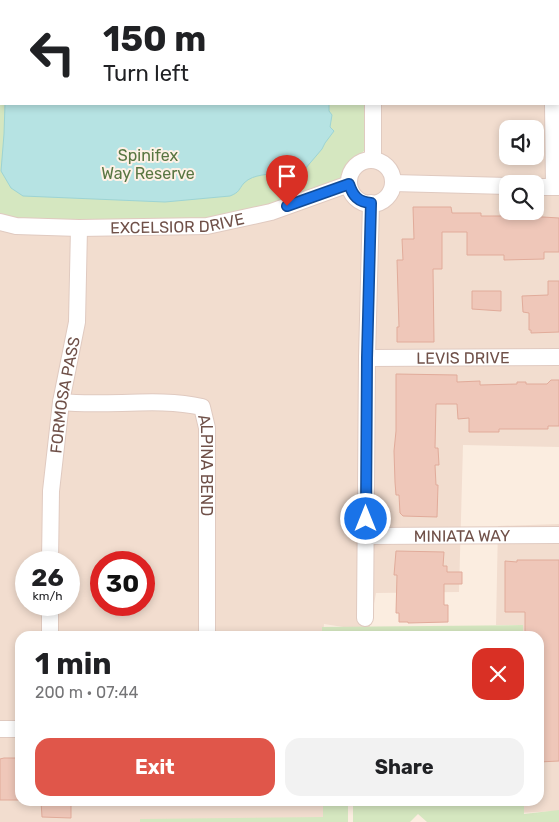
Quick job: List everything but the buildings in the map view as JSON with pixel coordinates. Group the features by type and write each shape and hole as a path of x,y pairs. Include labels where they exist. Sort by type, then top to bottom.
{"street":[{"path":"373,105 373,160"},
{"path":"544,187 557,187 553,105"},
{"path":"373,160 386,166 391,173 392,183 386,197 371,203 357,199 352,193 349,177 357,164 373,160"},
{"path":"392,183 499,186"},
{"name":"EXCELSIOR DRIVE","path":"0,222 16,226 78,228 207,226 271,212 349,184"},
{"path":"365,618 367,358 371,203"},
{"name":"FORMOSA PASS","path":"50,551 51,491 61,402 78,322 78,228"},
{"name":"LEVIS DRIVE","path":"367,358 559,357"},
{"name":"ALPINA BEND","path":"61,402 83,404 183,403 202,407 208,428 207,631"},
{"name":"MINIATA WAY","path":"366,536 559,535"},
{"path":"50,616 50,631"},
{"path":"0,729 15,729"}],"shaded area":[{"path":"367,105 559,105 559,447 463,445 459,592 376,593 369,631 324,624 323,631 15,631 15,806 323,806 323,822 0,822 0,209 320,188 366,151"},
{"path":"559,524 559,811 517,813 517,806 544,806 544,631 518,631 518,625 496,625 498,526"}],"green space":[{"name":"Spinifex Way Reserve","path":"0,105 370,105 370,144 331,188 207,222 44,223 0,216"},
{"path":"523,625 523,631 322,631 322,627"},
{"path":"323,806 348,806 348,822 140,822 140,819 323,817"},
{"path":"353,806 524,806 524,814 559,810 559,822 427,822 418,814 410,822 353,822"}],"water":[{"name":"Spinifex Way Reserve","path":"5,105 329,105 329,111 332,115 330,127 334,131 305,169 299,165 294,165 276,173 257,176 248,180 237,192 230,196 165,202 23,196 11,188 1,171"}],"route":[{"path":"287,206 349,184 352,193 357,199 371,203 367,358 366,519"}]}
